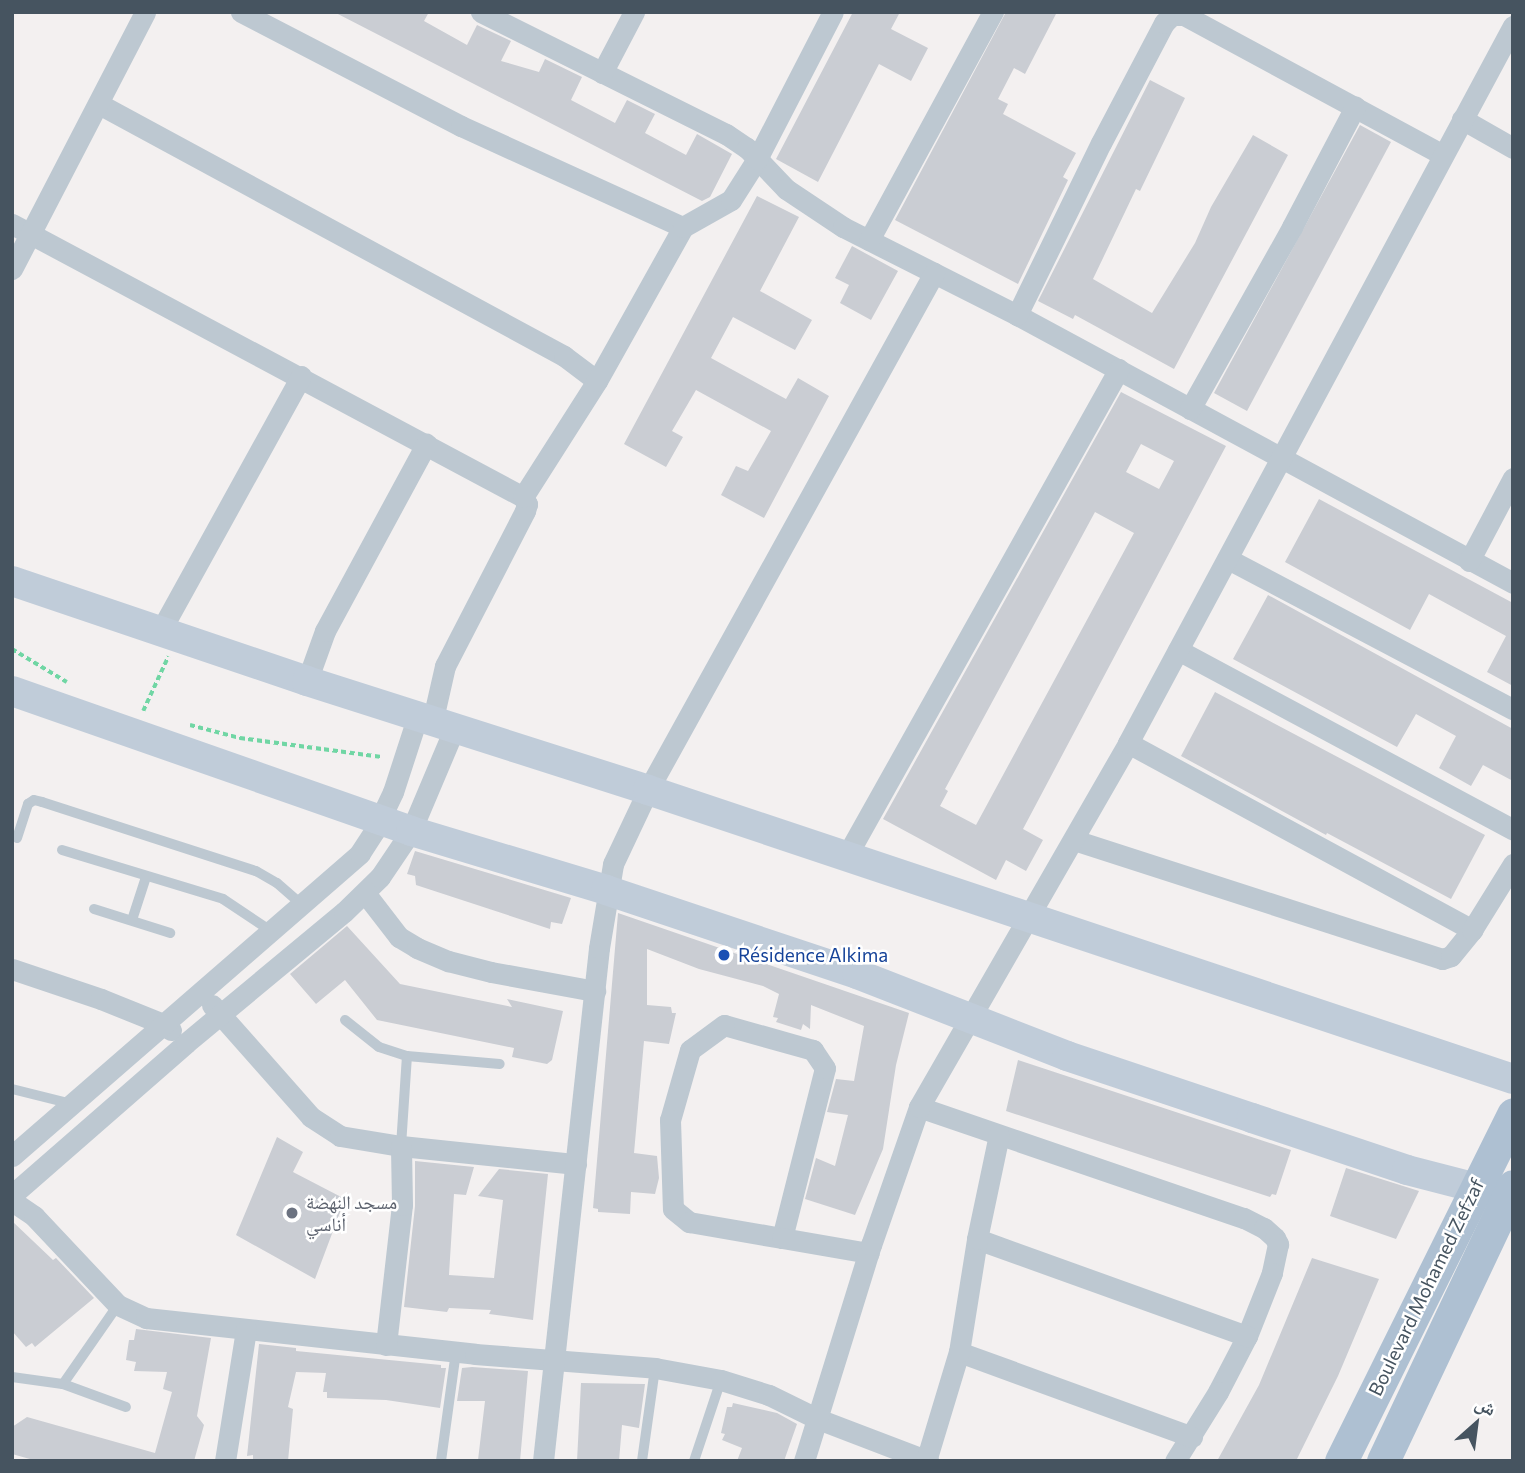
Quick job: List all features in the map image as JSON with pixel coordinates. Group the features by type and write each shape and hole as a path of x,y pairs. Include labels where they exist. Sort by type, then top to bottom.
{"main road":[{"name":"Boulevard Mohamed Zefzaf","path":"1341,1461 1513,1114"},
{"name":"Boulevard Mohamed Zefzaf","path":"1383,1461 1511,1193"}],"street":[{"path":"12,269 145,12"},
{"path":"241,12 461,126 683,227"},
{"path":"481,12 726,134 799,199 869,240 1119,369 1513,583"},
{"path":"602,73 634,12"},
{"path":"523,497 597,381 683,227 731,200 757,159 833,12"},
{"path":"869,240 993,12"},
{"path":"1017,315 1101,144 1169,16 1184,15 1443,155"},
{"path":"804,1461 869,1253 919,1107 1030,918 1128,743 1513,26"},
{"path":"99,104 564,356 597,381"},
{"path":"1190,409 1292,228 1355,107"},
{"path":"1462,119 1513,148"},
{"path":"12,224 426,444 523,497 527,503 445,666 411,831 391,864 365,892 12,1195"},
{"path":"543,1461 552,1360 606,890 621,844 648,790 934,273"},
{"path":"846,857 1119,369"},
{"path":"169,633 300,376"},
{"path":"307,681 325,631 426,444"},
{"path":"1469,561 1513,478"},
{"path":"1228,559 1513,709"},
{"path":"12,581 1513,1079"},
{"path":"1178,650 1513,831"},
{"path":"12,691 411,831 606,890 857,974 971,1019 1265,1123 1407,1170 1474,1188 1511,1193"},
{"path":"12,1156 163,1024 202,994 360,853 381,820 404,759 435,720"},
{"path":"1128,743 1472,930"},
{"path":"1074,840 1437,959 1451,956 1472,930 1513,864"},
{"path":"365,892 399,937 417,948 448,961 491,972 595,991"},
{"path":"12,969 163,1024 186,1043"},
{"path":"202,994 311,1117 340,1136 401,1146 576,1164"},
{"path":"782,1238 825,1068 813,1049 724,1025 690,1050 670,1120 673,1209 689,1223 869,1253"},
{"path":"919,1107 1231,1214 1271,1233 1278,1244 1272,1273 1247,1336 1192,1437 1175,1461"},
{"path":"12,1201 34,1216 118,1305 146,1318 456,1353 655,1368 721,1380 769,1395 818,1419 926,1461 959,1352 976,1239 999,1135"},
{"path":"386,1345 402,1205 401,1146"},
{"path":"976,1239 1247,1336"},
{"path":"225,1461 246,1331"},
{"path":"959,1352 1192,1437"}],"lane":[{"path":"17,838 28,804 34,800 256,871 277,883 302,905"},
{"path":"62,850 223,898 271,931"},
{"path":"132,920 146,877"},
{"path":"94,909 170,933"},
{"path":"345,1020 379,1047 407,1056 500,1064"},
{"path":"401,1146 407,1056"},
{"path":"12,1088 72,1104"},
{"path":"63,1384 118,1305"},
{"path":"441,1461 456,1353"},
{"path":"642,1461 655,1368"},
{"path":"12,1377 63,1384 125,1407"},
{"path":"694,1461 721,1380"}],"path":[{"path":"142,713 169,633"},
{"path":"12,649 72,685"},
{"path":"131,709 155,716"},
{"path":"179,722 240,738 404,759"}],"building":[{"path":"334,12 429,12 424,21 467,45 477,25 511,41 501,61 539,72 545,59 582,77 571,100 615,123 627,100 655,114 645,133 686,155 697,134 732,154 710,197 702,201"},
{"path":"853,12 900,12 891,29 928,48 911,81 879,64 818,182 776,159"},
{"path":"1006,12 1057,12 1025,74 1014,68 998,99 1008,104 1003,114 1076,153 1063,177 1068,180 1018,284 895,220"},
{"path":"1150,80 1185,98 1140,191 1136,189 1093,279 1152,313 1195,243 1211,207 1253,135 1288,155 1174,369 1075,315 1073,319 1038,301"},
{"path":"1360,125 1391,142 1247,411 1214,393"},
{"path":"757,196 799,217 760,291 812,320 795,350 733,317 711,358 786,399 798,378 829,396 764,518 721,495 736,466 748,471 771,431 696,390 672,431 683,437 666,467 624,444"},
{"path":"852,246 898,271 871,320 840,303 849,285 835,278"},
{"path":"1121,392 1226,446 1023,829 1043,840 1026,871 1006,860 996,880 883,819","holes":["1141,444 1174,461 1159,489 1126,472","1095,512 1134,533 976,825 940,806 948,791 945,789"]},
{"path":"1319,499 1513,603 1513,686 1487,672 1506,636 1429,594 1410,630 1285,562"},
{"path":"1268,595 1513,729 1513,781 1483,765 1471,786 1439,768 1456,736 1416,714 1397,747 1233,659"},
{"path":"1215,692 1485,835 1451,899 1181,756"},
{"path":"415,851 571,898 562,924 551,922 550,929 416,885 415,876 407,874"},
{"path":"618,913 909,1013 896,1065 883,1149 855,1215 805,1199 816,1158 835,1166 848,1115 827,1112 836,1079 854,1081 864,1026 811,1005 810,1029 803,1024 801,1030 776,1022 778,1018 773,1017 779,994 763,986 699,969 647,949 647,1005 671,1007 672,1013 676,1013 669,1044 644,1041 634,1153 657,1156 659,1178 655,1194 631,1192 630,1214 598,1212 598,1209 593,1208"},
{"path":"347,926 400,984 512,1007 507,999 563,1011 552,1060 547,1064 512,1057 514,1048 377,1020 345,980 316,1004 290,974"},
{"path":"1018,1060 1291,1150 1276,1195 1272,1194 1270,1197 1006,1111"},
{"name":"مسجد النهضة أناسي","path":"277,1137 303,1152 293,1172 345,1199 315,1279 236,1235"},
{"path":"415,1161 474,1167 466,1195 454,1194 449,1275 494,1278 503,1200 478,1196 499,1169 548,1174 533,1320 489,1314 491,1310 449,1308 447,1312 404,1307 415,1206"},
{"path":"1346,1168 1419,1191 1396,1239 1330,1216"},
{"path":"12,1221 53,1260 56,1258 94,1298 35,1347 32,1343 26,1347 12,1331"},
{"path":"1312,1258 1379,1279 1338,1376 1296,1461 1217,1461 1259,1385"},
{"path":"136,1329 211,1338 197,1416 204,1425 194,1461 37,1461 12,1454 12,1427 27,1417 155,1453 172,1392 163,1389 167,1372 134,1371 136,1362 126,1360 129,1340 134,1340"},
{"path":"259,1344 296,1348 296,1351 441,1365 441,1368 446,1368 440,1408 386,1400 327,1398 327,1392 323,1392 326,1373 296,1372 288,1407 293,1409 288,1461 253,1461 253,1455 247,1456"},
{"path":"462,1368 528,1371 520,1461 478,1460 485,1401 457,1401"},
{"path":"581,1383 645,1384 639,1428 622,1425 619,1461 577,1461"},
{"path":"733,1403 777,1413 797,1424 784,1461 737,1461 742,1448 722,1440 725,1434 721,1433 727,1407 732,1407"}],"place":[{"name":"Résidence Alkima","path":"724,955"},
{"name":"مسجد النهضة أناسي","path":"292,1213"}]}
